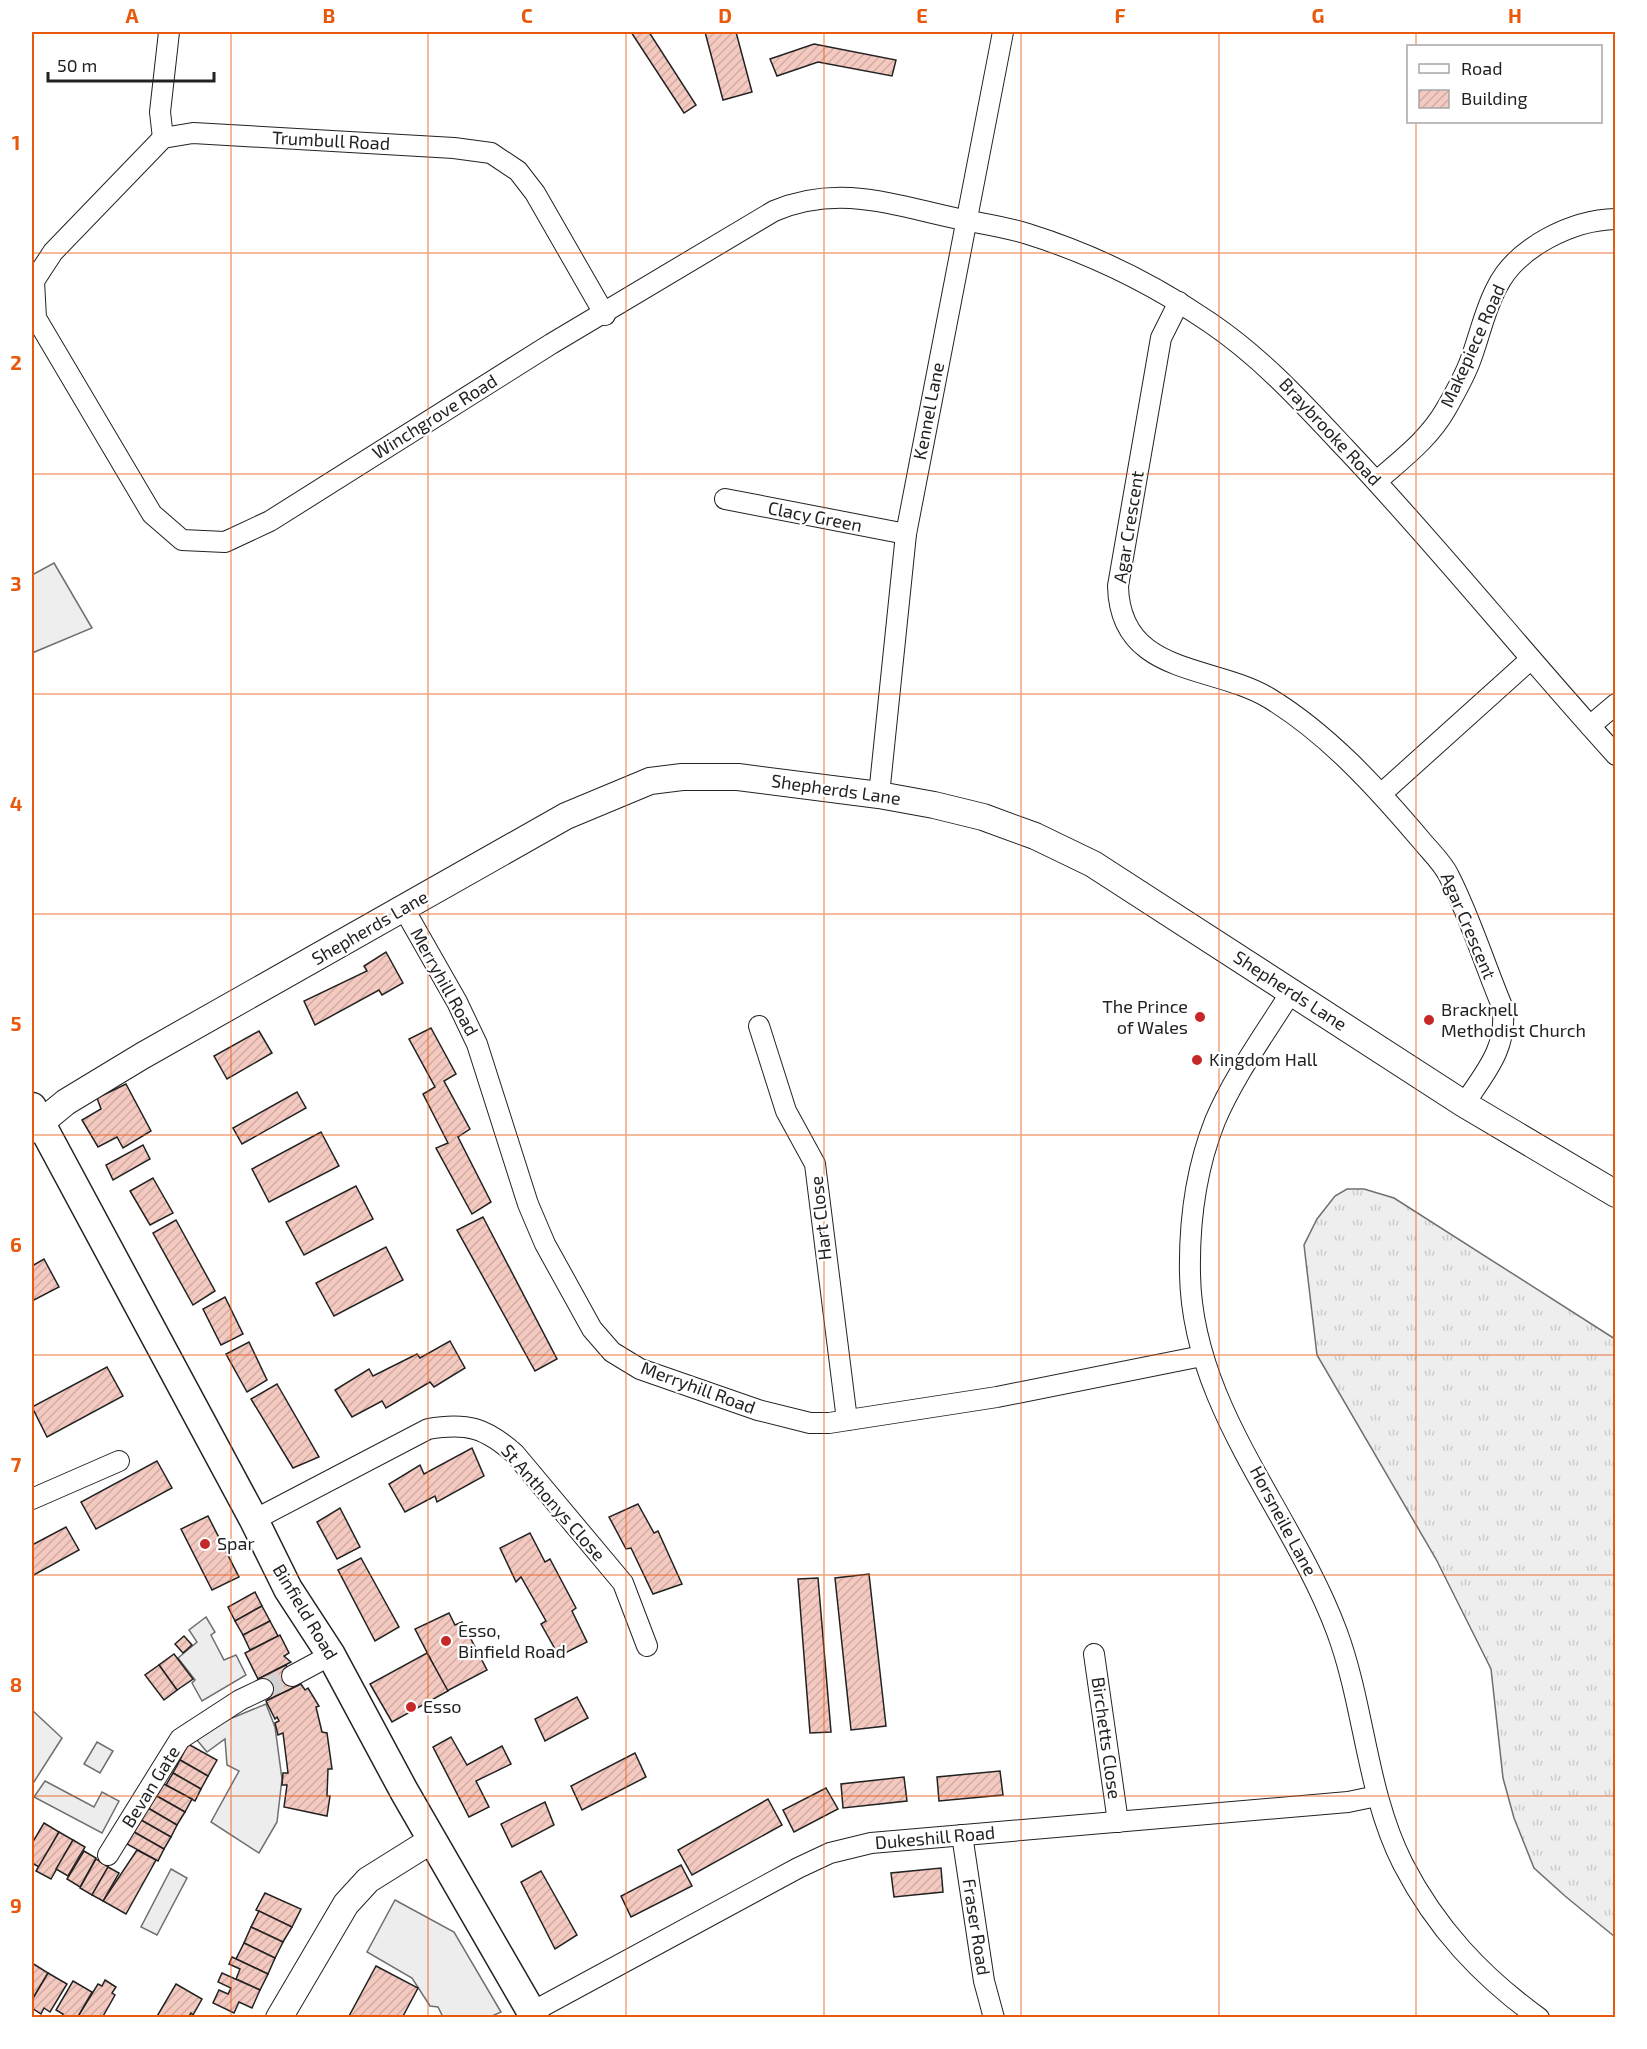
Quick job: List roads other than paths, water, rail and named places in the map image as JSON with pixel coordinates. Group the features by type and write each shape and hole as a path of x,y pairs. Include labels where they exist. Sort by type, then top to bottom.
{"main road":[{"name":"Binfield Road","path":"34,1120 254,1520 288,1589 331,1655 432,1840 533,2015"}],"street":[{"path":"33,281 53,252 163,138 160,112 169,32"},
{"name":"Kennel Lane","path":"879,795 906,534 1003,32"},
{"name":"Trumbull Road","path":"163,138 193,133 454,148 491,153 518,171 535,193 605,315"},
{"name":"Winchgrove Road","path":"33,281 36,318 152,514 182,540 225,542 270,521 551,344 605,315 774,212 808,199 826,196 864,198 965,220"},
{"name":"Makepiece Road","path":"1377,481 1424,440 1445,411 1468,366 1497,285 1512,267 1548,239 1568,229 1588,222 1616,219"},
{"name":"Braybrooke Road","path":"965,220 1025,233 1104,263 1179,302 1270,369 1377,481 1616,755"},
{"name":"Agar Crescent","path":"1179,302 1161,338 1118,586 1118,602 1123,617 1140,642 1163,660 1268,698 1320,736 1381,794 1448,874 1502,1006 1504,1026 1500,1045 1464,1104"},
{"name":"Clacy Green","path":"725,499 906,534"},
{"path":"1381,794 1531,658"},
{"path":"1590,726 1616,704"},
{"name":"Shepherds Lane","path":"34,1120 142,1056 566,816 650,781 682,777 738,777 879,795 983,817 1069,851 1093,864 1464,1104 1616,1194"},
{"name":"Merryhill Road","path":"404,909 457,1002 477,1044 500,1110 513,1160 545,1244 591,1329 612,1352 640,1369 758,1410 810,1423 847,1420 997,1397 1202,1356"},
{"name":"Horsneile Lane","path":"1291,992 1224,1104 1205,1151 1193,1207 1190,1273 1191,1298 1202,1356 1215,1394 1319,1588 1338,1633 1353,1685 1377,1796 1403,1864 1437,1920 1476,1966 1531,2015"},
{"name":"Hart Close","path":"759,1026 786,1111 815,1164 847,1420"},
{"name":"St Anthonys Close","path":"254,1520 428,1429 450,1425 480,1429 499,1440 515,1454 623,1583 647,1646"},
{"path":"32,1499 119,1461"},
{"name":"Birchetts Close","path":"1094,1654 1118,1822"},
{"path":"292,1676 331,1655"},
{"name":"Bevan Gate","path":"108,1855 180,1738 240,1700 263,1689"},
{"name":"Dukeshill Road","path":"533,2015 798,1868 830,1853 871,1843 1348,1802 1377,1796"},
{"name":"Fraser Road","path":"962,1835 984,1981 994,2018"},
{"path":"279,2018 346,1904 368,1880 432,1840"}],"tunnel":[{"path":"263,1689 292,1676"}],"place":[{"name":"The Prince of Wales","path":"1200,1017"},
{"name":"Bracknell Methodist Church","path":"1429,1020"},
{"name":"Kingdom Hall","path":"1197,1060"},
{"name":"Spar","path":"205,1544"},
{"name":"Esso, Binfield Road","path":"446,1641"},
{"name":"Esso","path":"411,1707"}]}
